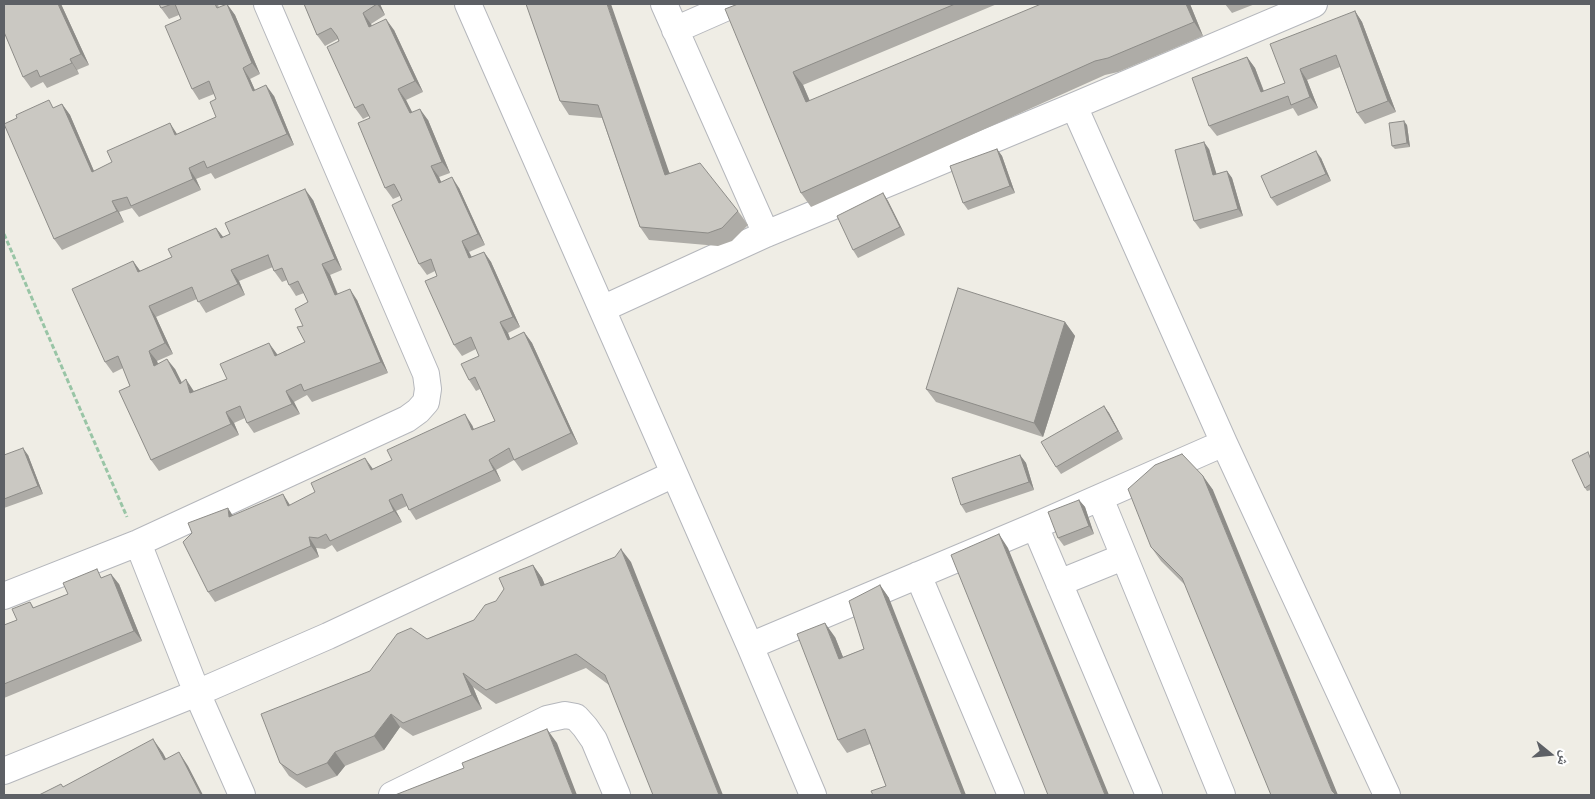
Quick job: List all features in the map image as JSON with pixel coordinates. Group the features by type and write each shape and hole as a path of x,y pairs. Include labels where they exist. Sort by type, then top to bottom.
{"street":[{"path":"4,596 138,543 407,419 426,402 428,389 426,374 267,4"},
{"path":"468,4 750,646 813,795"},
{"path":"664,4 766,234"},
{"path":"675,30 734,4"},
{"path":"602,309 766,234 1314,4"},
{"path":"1074,106 1224,442 1387,795"},
{"path":"750,646 1035,526 1224,442"},
{"path":"4,771 197,693 328,636 674,474"},
{"path":"1100,498 1222,795"},
{"path":"1035,526 1149,795"},
{"path":"138,543 197,693 242,795"},
{"path":"1059,583 1123,557"},
{"path":"918,575 1011,795"},
{"path":"392,795 547,718 565,715 576,717 586,727 594,740 617,795"}],"path":[{"path":"4,234 138,543"}],"building":[{"path":"4,4 58,4 81,54 70,59 72,63 40,77 37,70 23,77 4,32"},
{"path":"159,4 172,4 161,8"},
{"path":"175,4 215,4 217,8 227,4 252,63 243,68 253,91 266,85 287,134 207,168 204,161 189,168 193,179 131,206 127,197 112,201 117,211 54,239 4,124 17,118 16,115 49,100 53,108 62,104 92,172 112,162 107,151 170,123 175,135 216,117 210,102 216,99 209,81 192,89 165,26 181,19"},
{"path":"304,4 377,4 363,13 369,27 386,19 415,81 398,89 410,113 420,109 442,162 431,166 439,183 452,177 478,234 462,241 469,258 484,252 513,317 500,322 508,340 524,332 571,433 514,460 509,448 489,460 494,470 409,510 402,494 389,500 394,511 330,541 326,534 318,538 309,537 311,546 208,592 183,542 192,533 188,523 228,508 229,517 283,494 288,506 315,492 311,483 365,458 371,470 392,460 387,450 465,414 472,430 495,421 475,377 469,380 461,364 479,356 471,337 454,345 425,281 437,276 431,259 419,264 392,205 402,200 399,193 394,184 385,188 358,123 370,118 363,104 355,108 327,47 339,41 337,36 331,28 317,35"},
{"path":"526,4 607,4 665,175 700,163 738,211 722,228 708,233 640,227 598,105 560,101"},
{"path":"738,4 955,4 793,72 806,102 1041,4 1186,4 1194,22 1108,58 1095,61 801,193 725,9"},
{"path":"1355,11 1388,101 1357,113 1336,55 1300,69 1310,97 1291,105 1288,96 1209,126 1192,78 1247,57 1261,92 1285,83 1270,44"},
{"path":"1404,121 1407,143 1392,146 1389,123"},
{"path":"1204,142 1213,175 1227,171 1238,209 1194,221 1175,150"},
{"path":"997,149 1010,186 963,203 950,166"},
{"path":"1316,151 1326,174 1271,198 1261,176"},
{"path":"305,189 335,259 322,264 335,295 350,289 381,362 304,391 301,384 286,391 292,404 247,423 240,406 226,412 231,424 151,460 119,391 130,386 118,356 105,362 72,289 133,261 138,272 172,257 168,249 216,228 221,238 230,234 225,223","holes":["268,255 274,271 282,268 289,285 298,281 308,302 295,309 303,326 297,327 305,342 275,356 269,343 220,364 227,379 190,393 186,379 180,384 167,359 154,366 149,351 165,343 149,306 192,287 198,302 238,284 231,270"]},
{"path":"883,193 900,227 853,250 837,216"},
{"path":"958,288 1065,322 1034,423 926,389"},
{"path":"1104,406 1118,431 1056,467 1041,442"},
{"path":"23,448 38,486 4,499 4,455"},
{"path":"1588,452 1591,460 1591,484 1585,488 1572,460"},
{"path":"1182,454 1203,476 1332,791 1336,795 1271,795 1182,578 1151,547 1128,489 1155,465"},
{"path":"1020,455 1029,482 961,505 952,478"},
{"path":"1079,500 1089,526 1058,538 1048,512"},
{"path":"999,534 1105,795 1048,795 951,555"},
{"path":"621,549 719,795 653,795 605,675 576,654 486,690 463,673 472,695 403,723 391,714 374,736 335,752 327,763 297,775 280,763 261,714 370,671 397,634 411,628 427,639 474,620 485,605 496,601 504,589 499,578 533,565 541,586 615,557"},
{"path":"97,569 101,578 111,574 134,631 4,684 4,625 17,620 12,609 30,602 33,608 68,594 63,583"},
{"path":"880,585 962,795 873,795 871,791 886,786 865,729 838,740 797,634 825,623 839,659 864,649 849,601"},
{"path":"547,729 573,795 395,795 464,768 462,763"},
{"path":"153,739 164,760 179,752 201,795 39,795 61,784 63,787"}]}
